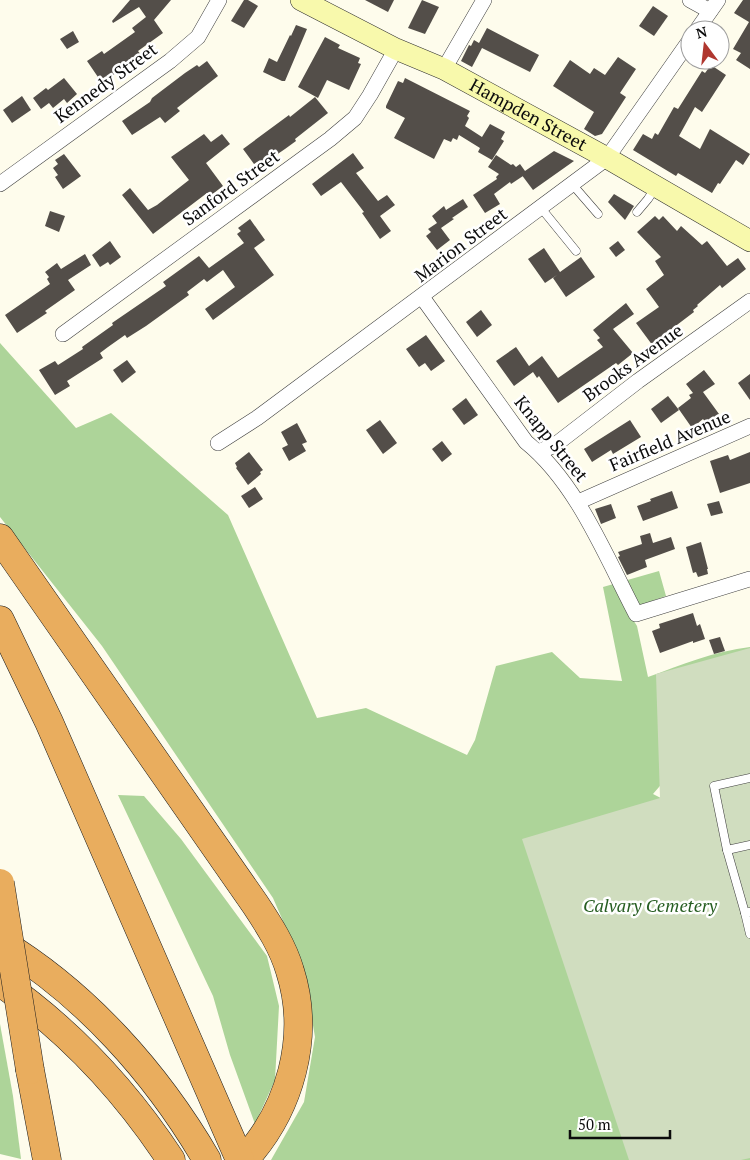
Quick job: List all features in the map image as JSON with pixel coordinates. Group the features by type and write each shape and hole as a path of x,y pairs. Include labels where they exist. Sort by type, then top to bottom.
{"highway":[{"path":"0,538 255,904 275,935 286,959 294,986 298,1012 298,1037 292,1073 274,1119 261,1140 242,1160 49,722 0,620"},
{"path":"0,883 30,1070 47,1160"},
{"path":"0,942 56,983 117,1039 164,1096 203,1152"},
{"path":"0,982 47,1018 100,1067 131,1104 171,1160"}],"main road":[{"name":"Hampden Street","path":"301,0 396,49 444,69 607,158 750,241"}],"street":[{"name":"Kennedy Street","path":"0,184 191,43 198,37 219,0"},
{"path":"444,69 484,0"},
{"path":"690,0 714,6 704,20"},
{"name":"Sanford Street","path":"63,334 330,139 355,118 396,49"},
{"name":"Marion Street","path":"218,443 258,418 607,158 680,54"},
{"name":"Knapp Street","path":"422,297 526,442 538,452 578,502 636,614 750,579"},
{"name":"Brooks Avenue","path":"538,452 555,445 638,380 750,301"},
{"name":"Fairfield Avenue","path":"578,502 750,426"}],"lane":[{"path":"572,184 598,214"},
{"path":"637,212 656,187"},
{"path":"541,208 576,251"},
{"path":"750,778 714,786 727,850 748,912 750,934"},
{"path":"727,850 750,845"}],"green space":[{"path":"0,343 76,428 111,413 228,515 317,718 366,708 467,755 475,740 496,666 552,652 580,678 622,681 603,587 659,571 666,596 627,610 637,626 648,677 711,655 750,647 750,714 671,773 653,794 688,812 750,1136 750,1160 271,1160 304,1102 315,1037 303,967 273,898 102,646 0,517"},
{"name":"Calvary Cemetery","path":"750,648 750,1158 741,1160 629,1160 522,839 660,798 656,674"},
{"path":"118,795 144,796 181,839 267,956 279,1006 275,1080 255,1124 230,1055 213,996"},
{"path":"0,1024 13,1096 21,1159 0,1154"}],"building":[{"path":"130,0 171,0 154,20 163,33 138,51 141,55 105,81 103,78 100,80 87,61 102,51 104,54 135,32 132,28 146,17 139,7 113,23 112,21"},
{"path":"244,0 248,0 258,6 244,28 231,21"},
{"path":"365,0 394,0 388,12"},
{"path":"422,0 439,7 425,34 408,28"},
{"path":"743,0 750,0 750,69 736,60 741,53 733,49 749,22 734,13"},
{"path":"653,6 668,16 654,36 639,26"},
{"path":"296,25 307,29 285,81 282,81 263,72 269,58 277,62"},
{"path":"487,28 539,55 530,72 482,48 472,67 461,61 469,45 471,46 474,40 479,43"},
{"path":"73,31 79,42 67,49 60,39"},
{"path":"325,37 340,45 338,48 360,58 358,63 361,64 349,90 327,80 318,98 298,87"},
{"path":"618,57 636,69 620,93 626,97 602,134 595,136 584,129 594,112 553,86 570,60 590,74 594,68 605,75"},
{"path":"207,61 218,76 177,108 180,111 165,123 160,117 132,135 122,121 150,102 152,98 185,73"},
{"path":"707,70 718,70 726,75 702,112 695,107 679,136 700,149 710,129 750,154 743,165 736,160 712,193 678,173 676,176 633,150 643,134 652,139 655,133 658,135 674,107 678,109 702,71 705,73"},
{"path":"64,78 77,94 67,103 64,99 53,108 49,103 41,109 33,98"},
{"path":"405,78 470,111 465,126 482,137 490,124 505,132 501,139 504,141 492,160 478,152 480,148 459,135 457,140 453,138 451,142 444,139 434,159 394,138 405,118 386,108 386,106 398,81 403,83"},
{"path":"22,96 31,110 12,123 3,110"},
{"path":"315,97 328,113 285,149 260,166 257,162 254,164 243,149 289,115 290,117"},
{"path":"204,134 211,142 222,134 230,144 206,163 223,186 210,196 207,193 153,234 122,195 130,188 148,210 157,205 189,180 171,157"},
{"path":"554,151 574,161 533,190 523,176 511,184 510,182 494,194 500,204 485,213 473,195 497,179 496,177 499,174 488,167 496,155 516,167 520,164 525,171"},
{"path":"353,153 364,168 356,173 378,201 387,195 395,205 380,216 391,231 380,239 362,213 364,212 341,182 321,196 312,184"},
{"path":"64,154 81,176 63,189 55,177 58,175 53,168 58,164 55,160"},
{"path":"614,194 634,206 625,220 608,202"},
{"path":"463,199 468,207 441,228 450,240 437,250 426,236 431,232 428,229 437,223 432,216 444,206 446,210"},
{"path":"50,211 65,216 59,232 45,226"},
{"path":"655,216 659,220 663,216 677,231 681,226 702,245 707,241 727,266 738,258 746,269 722,288 720,285 697,305 693,310 694,312 665,334 669,340 661,346 658,342 653,346 636,323 659,307 646,289 664,275 655,261 661,257 637,232"},
{"path":"250,219 265,240 254,248 274,275 213,320 205,309 235,287 223,270 207,282 204,279 187,292 189,295 146,326 127,338 125,335 100,353 103,358 67,381 70,386 55,395 39,370 55,361 58,365 83,349 82,347 113,325 112,323 166,286 163,282 199,256 209,268 244,243 237,234 241,231 238,228"},
{"path":"110,241 121,257 110,265 108,262 100,267 92,255"},
{"path":"618,241 625,250 616,257 609,248"},
{"path":"544,248 560,272 581,257 595,277 566,297 553,278 557,275 545,283 528,259"},
{"path":"85,254 91,265 68,280 75,290 45,311 47,313 17,333 5,315 50,284 47,279 49,277 45,272 57,263 61,269"},
{"path":"626,303 634,314 613,329 633,353 618,365 616,363 558,403 539,376 537,378 533,372 514,386 496,361 516,347 529,366 542,356 558,378 603,347 597,340 600,338 593,330"},
{"path":"481,310 492,325 477,337 466,322"},
{"path":"426,335 445,361 431,371 425,363 419,367 406,349"},
{"path":"127,360 136,372 122,383 113,370"},
{"path":"704,370 715,384 703,392 719,414 706,423 703,419 692,428 678,408 691,398 689,395 693,393 686,384"},
{"path":"750,374 750,400 738,383"},
{"path":"668,396 679,410 661,423 651,409"},
{"path":"466,398 478,415 464,425 452,409"},
{"path":"380,420 397,443 383,454 366,430"},
{"path":"630,420 641,437 613,454 611,450 592,462 584,449"},
{"path":"297,423 307,442 302,444 306,451 289,461 282,448 288,445 281,432"},
{"path":"442,441 452,454 442,462 432,449"},
{"path":"249,452 263,470 248,485 236,468 235,463"},
{"path":"750,452 750,483 720,493 710,461 728,455 730,460"},
{"path":"255,487 263,499 249,508 241,496"},
{"path":"672,491 678,508 643,521 637,506"},
{"path":"719,501 723,513 711,516 707,504"},
{"path":"611,504 616,518 601,524 595,509"},
{"path":"650,533 653,543 671,537 675,549 645,560 647,567 627,575 618,557 620,556 618,552 642,544 640,536"},
{"path":"701,542 708,574 698,577 696,572 693,573 686,547"},
{"path":"693,613 697,626 700,624 705,639 693,643 693,641 660,653 652,631 660,628 659,624"},
{"path":"720,637 725,651 714,654 709,640"}]}
